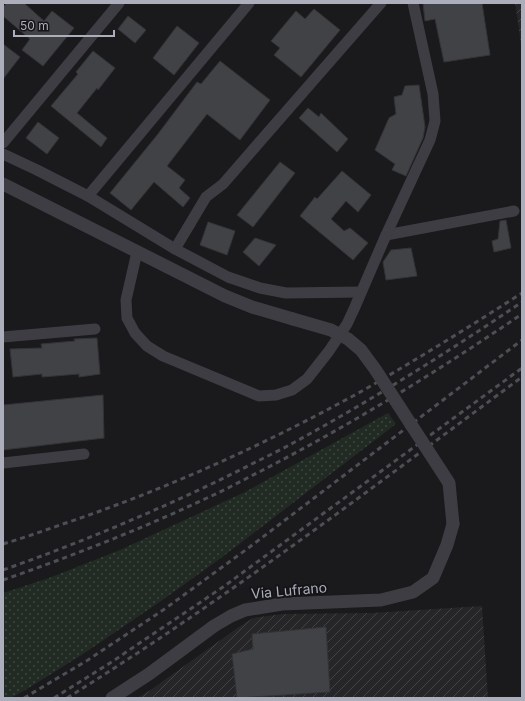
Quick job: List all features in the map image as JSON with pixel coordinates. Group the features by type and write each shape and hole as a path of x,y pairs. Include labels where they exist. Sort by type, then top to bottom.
{"street":[{"path":"3,143 119,3"},
{"path":"88,196 249,3"},
{"path":"175,249 206,197 223,184 380,3"},
{"path":"138,252 126,300 127,318 135,333 147,346 163,356 259,396 276,396 292,390 307,379 329,351 347,324 430,140 435,122 433,94 414,3"},
{"path":"3,154 88,196 175,249 228,276 260,288 286,293 361,292"},
{"name":"Via Lufrano","path":"3,184 225,296 252,307 331,330 348,339 361,350 375,369 449,483 453,524 448,545 433,578 413,592 381,600 282,604 245,610 214,626 149,674 112,698"},
{"path":"386,235 514,211"},
{"path":"3,337 94,329"},
{"path":"3,464 84,454"}],"shaded area":[{"path":"515,3 522,3 522,51 516,9"},
{"path":"388,413 396,424 221,558 83,654 11,698 3,698 3,593 49,578 120,550 245,492"},
{"path":"482,606 488,698 137,698 253,618 283,614 372,613"}],"building":[{"path":"7,3 24,3 44,21 52,11 74,28 43,66 22,50 30,39 3,16 3,7"},
{"path":"423,3 482,3 490,55 444,62 435,19 425,21"},
{"path":"314,9 340,30 301,77 274,55 280,48 271,41 296,11 305,19"},
{"path":"128,16 146,30 135,43 118,29"},
{"path":"177,26 199,43 174,75 153,58"},
{"path":"3,44 20,57 3,79"},
{"path":"93,51 115,68 98,90 97,88 77,113 107,138 101,147 51,106 78,74 76,72"},
{"path":"220,61 270,100 240,140 207,114 167,166 185,180 179,188 190,198 183,207 154,182 131,210 110,193 158,134 197,82 201,84"},
{"path":"419,85 425,127 423,138 406,176 392,170 395,164 375,150 389,118 396,114 394,97 402,95 405,86"},
{"path":"308,108 319,117 321,113 348,139 337,152 299,118"},
{"path":"38,122 59,138 47,154 26,138"},
{"path":"280,162 295,173 253,227 237,215"},
{"path":"342,171 371,195 358,212 346,201 331,219 344,231 350,228 368,243 353,260 300,216 315,197 317,199"},
{"path":"506,220 511,248 494,252 492,241 498,239 500,221"},
{"path":"208,222 235,231 227,255 200,245"},
{"path":"255,238 276,245 259,266 243,252"},
{"path":"411,248 417,276 386,280 383,262 391,250"},
{"path":"97,338 100,374 79,377 79,374 42,377 42,374 13,377 10,349 42,348 41,344 75,341 74,339"},
{"path":"103,395 104,438 3,450 3,405"},
{"path":"326,627 330,692 237,698 232,654 253,649 252,634"}],"railway":[{"path":"3,544 140,496 178,481 253,447 362,391 522,293"},
{"path":"3,570 94,536 213,483 281,450 352,410 409,375 522,302"},
{"path":"3,580 132,531 234,485 361,416 459,356 522,314"},
{"path":"24,698 88,660 166,608 247,549 522,340"},
{"path":"54,698 110,663 223,587 522,368"},
{"path":"67,698 184,622 298,542 522,377"}]}
